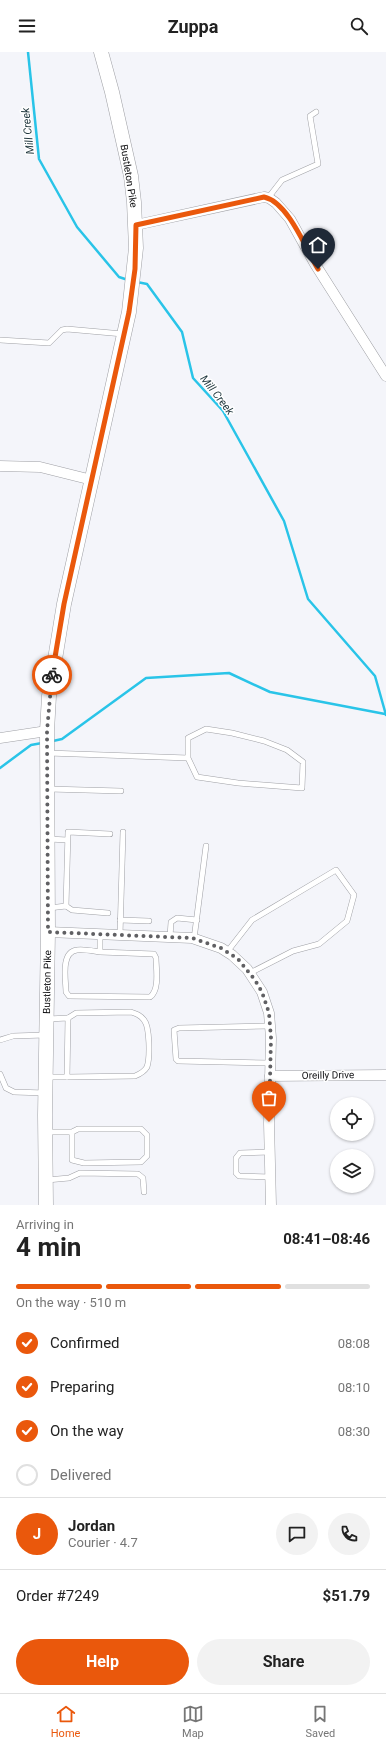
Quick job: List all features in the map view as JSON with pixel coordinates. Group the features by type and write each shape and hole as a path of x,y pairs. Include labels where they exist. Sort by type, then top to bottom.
{"main road":[{"name":"Bustleton Pike","path":"46,1205 45,1078 48,932 47,741 49,696 64,604 125,334 133,281 136,225 131,176 101,52"}],"street":[{"path":"136,225 264,197 268,198 282,208 290,219 315,264 386,376"},
{"path":"0,466 40,467 92,480"},
{"path":"0,738 47,741"},
{"path":"48,932 170,936 194,939 207,942 238,959 250,973 264,999 269,1013 270,1205"},
{"name":"Oreilly Drive","path":"270,1076 386,1075"}],"lane":[{"path":"268,198 282,180 318,164 310,116 316,112"},
{"path":"0,340 49,343 62,330 67,329 125,334"},
{"path":"206,729 264,741 287,750 303,762 302,788 231,783 197,777 188,758 188,738 206,729"},
{"path":"47,741 188,758"},
{"path":"48,789 121,791"},
{"path":"66,906 68,832 110,834"},
{"path":"120,935 123,832"},
{"path":"48,839 67,840"},
{"path":"194,939 206,846"},
{"path":"226,952 252,920 336,870 354,895 347,921 319,944 293,951 250,973"},
{"path":"48,908 66,906 72,910 108,913"},
{"path":"170,936 171,922 177,918 197,920"},
{"path":"120,920 149,921"},
{"path":"100,934 100,952"},
{"path":"77,950 100,952 154,954 156,958 156,989 154,994 150,997 69,996 66,992 65,967 66,959 70,953 77,950"},
{"path":"45,1078 135,1076 142,1074 147,1066 148,1029 145,1021 140,1015 131,1012 76,1013 68,1018 47,1019"},
{"path":"67,1077 68,1018"},
{"path":"270,1026 179,1028 174,1030 176,1059 178,1061 270,1063"},
{"path":"0,1040 13,1036 46,1035"},
{"path":"0,1074 6,1088 14,1092 45,1093"},
{"path":"45,1132 72,1132 78,1129 141,1129 147,1135 146,1156 141,1162 84,1163 72,1160 72,1132"},
{"path":"270,1152 240,1153 237,1155 236,1173 243,1177 270,1177"},
{"path":"46,1180 69,1178 80,1173 138,1174 143,1178 144,1192"}],"waterway":[{"name":"Mill Creek","path":"28,52 39,159 77,227 119,277 128,280"},
{"name":"Mill Creek","path":"137,282 147,284 182,332 193,378 223,411 284,521 308,599 375,676 386,715"},
{"path":"53,741 62,739 146,678 229,673 270,692 385,714"},
{"path":"0,768 31,745 42,743"}],"way so far":[{"path":"52,675 47,731 48,932 192,938 221,948 238,959 255,980 262,992 269,1013 271,1038 269,1122"}],"route":[{"path":"52,675 64,604 129,312 135,269 136,225 264,197 269,198 282,208 290,219 318,269"}]}
